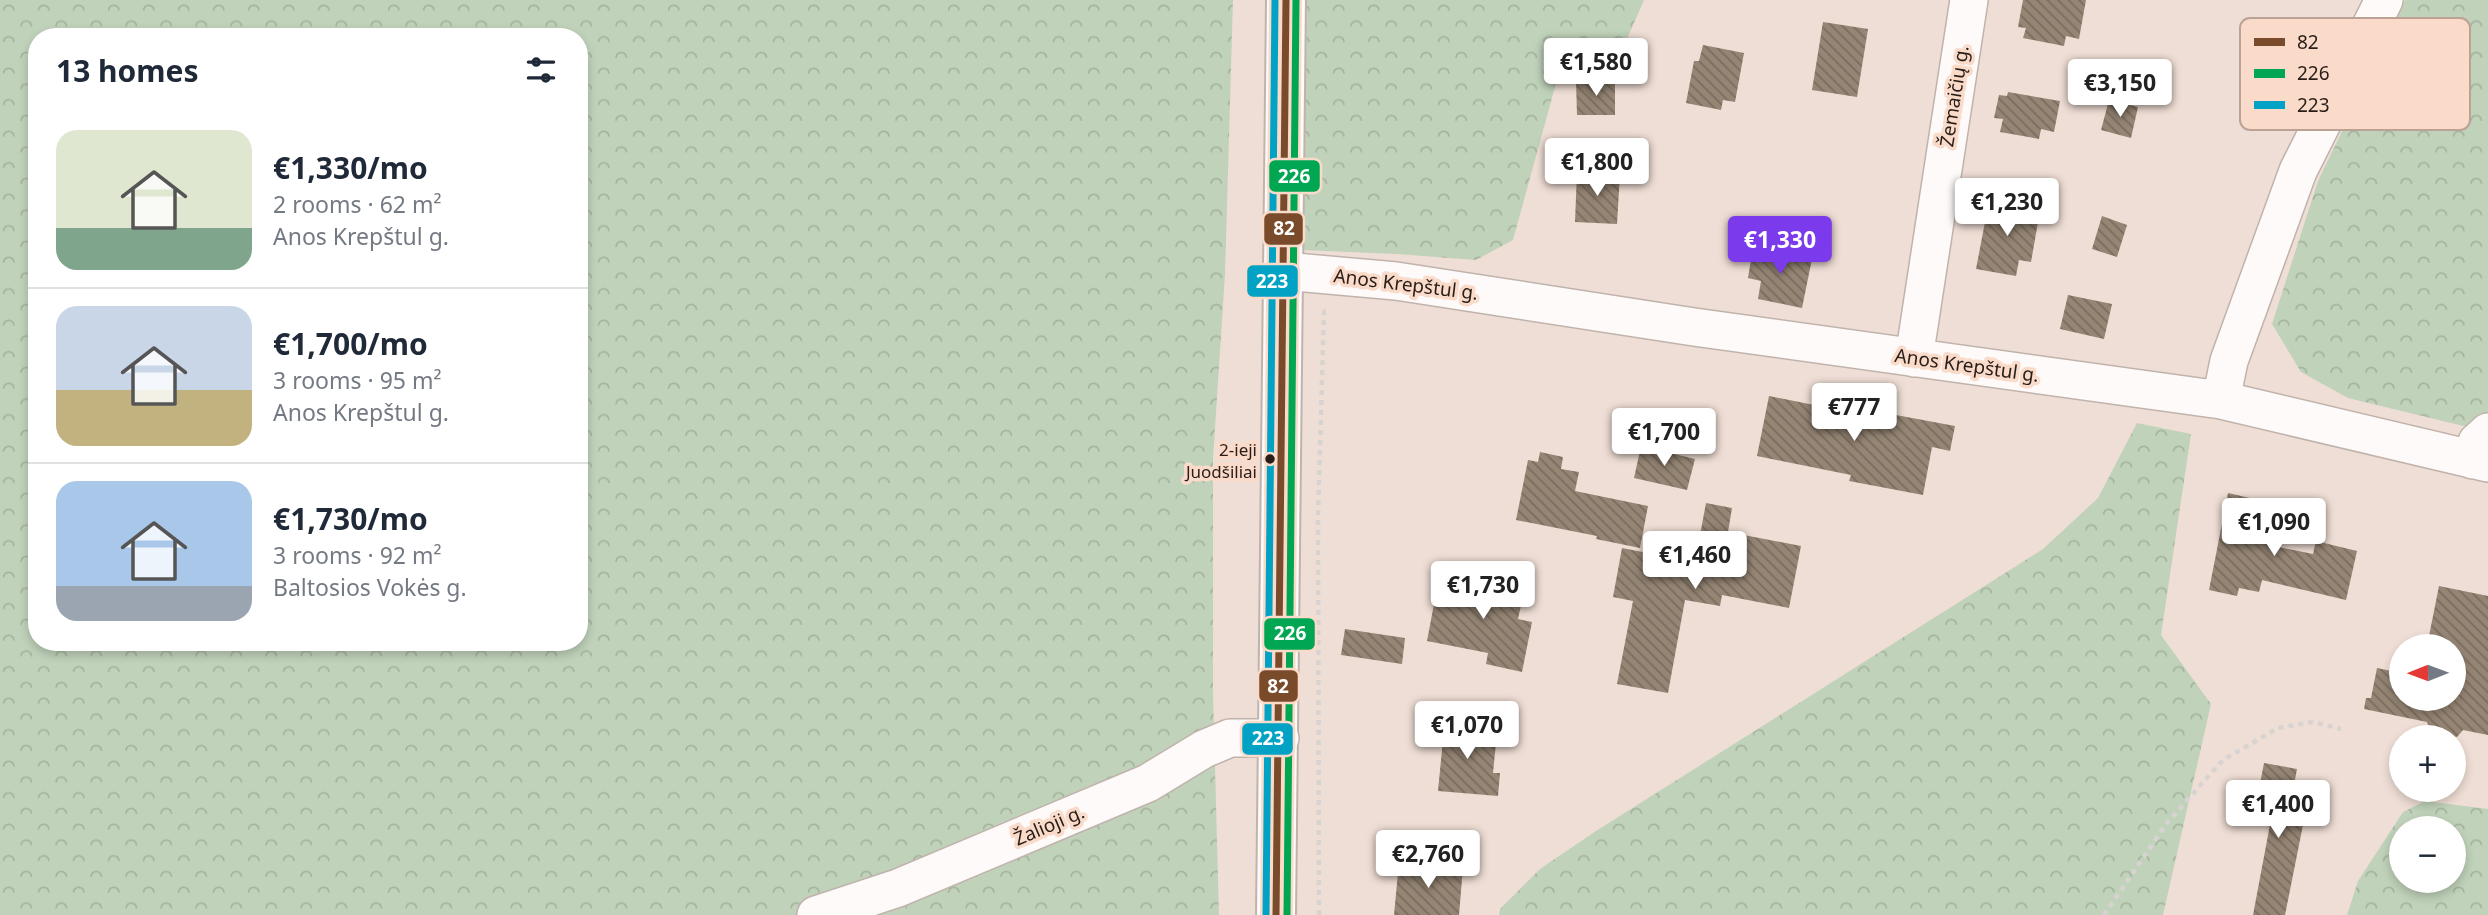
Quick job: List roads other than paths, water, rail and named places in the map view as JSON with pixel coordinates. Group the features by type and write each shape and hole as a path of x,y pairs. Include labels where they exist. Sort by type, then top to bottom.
{"main road":[{"path":"1276,915 1286,0"}],"street":[{"name":"Žemaičių g.","path":"1914,358 1969,0"},
{"path":"2375,18 2384,0"},
{"path":"2221,400 2229,361 2298,171 2319,130"},
{"name":"Anos Krepštul g.","path":"1284,271 1396,281 1695,327 2221,400 2483,452"},
{"name":"Žalioji g.","path":"816,915 898,888 1148,783 1204,749 1230,738 1280,738"}],"place":[{"name":"2-ieji Juodšiliai","path":"1270,459"}]}
